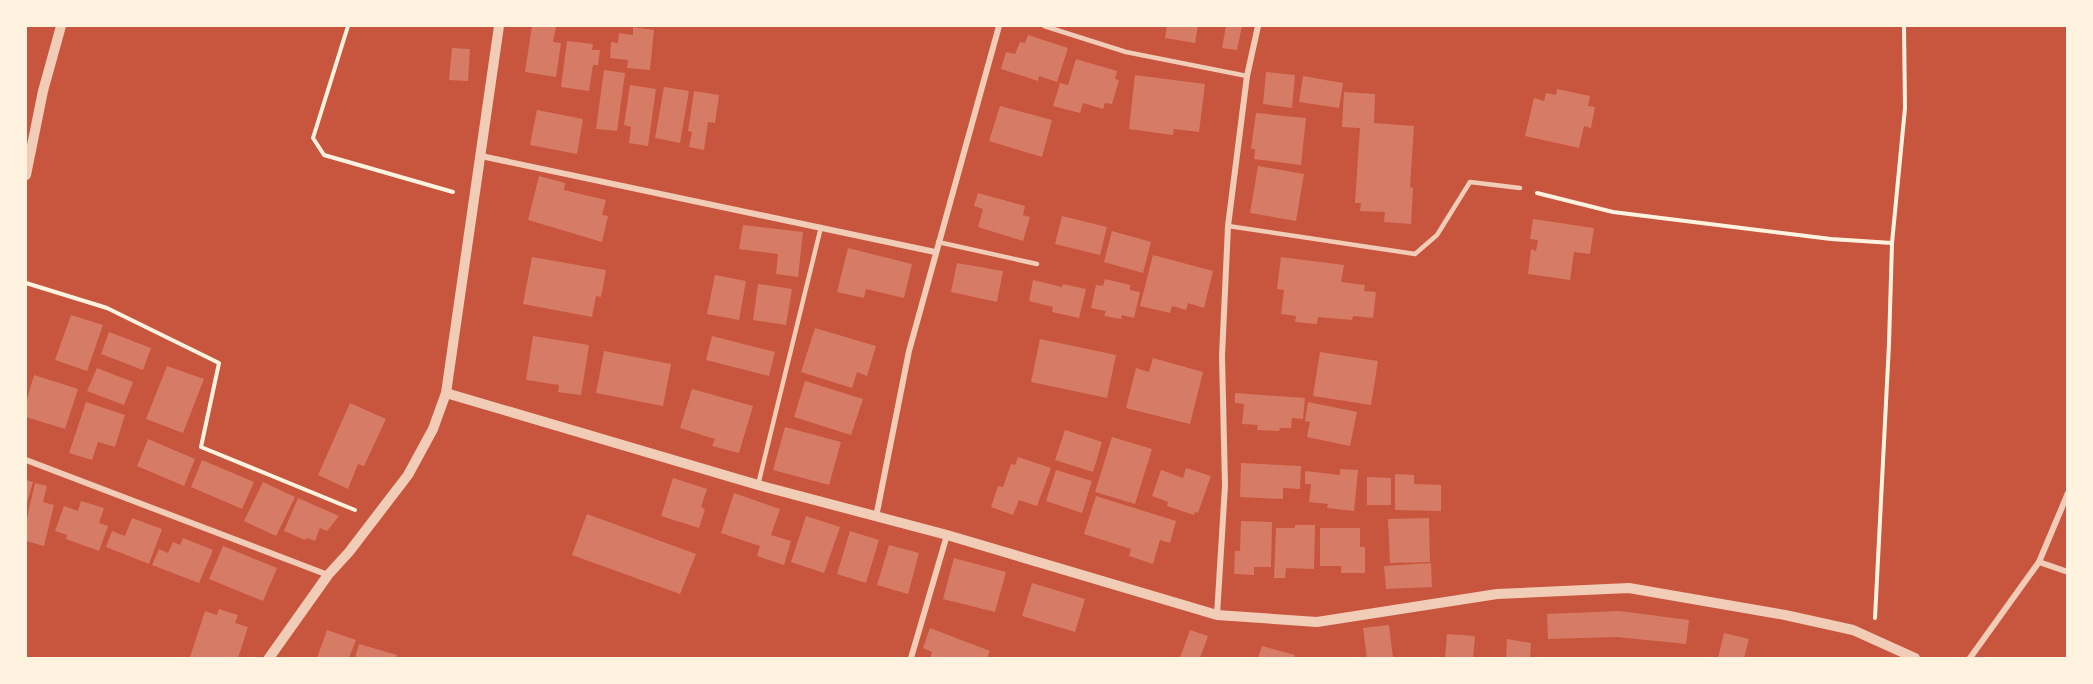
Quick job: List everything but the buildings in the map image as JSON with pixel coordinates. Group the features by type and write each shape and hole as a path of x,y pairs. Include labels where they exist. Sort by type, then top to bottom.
{"street":[{"path":"26,175 43,91 61,26"},
{"path":"269,658 328,575 408,475 433,429 446,393 500,26"},
{"path":"876,518 909,351 999,26"},
{"path":"1218,615 1225,486 1222,356 1228,226 1247,76 1258,26"},
{"path":"482,156 935,252"},
{"path":"446,393 758,485 947,535 1218,615 1317,622 1497,594 1629,588 1785,615 1853,630 1915,658"},
{"path":"26,460 328,575"},
{"path":"1970,658 2039,562 2067,493"},
{"path":"911,658 947,535"},
{"path":"2039,562 2067,572"}],"lane":[{"path":"1044,26 1126,52 1247,76"},
{"path":"1228,226 1415,254 1437,234 1470,182 1520,188"},
{"path":"758,485 821,227"},
{"path":"938,242 1037,264"}],"path":[{"path":"348,26 313,138 324,155 475,199"},
{"path":"1874,638 1892,243 1905,108 1904,26"},
{"path":"1520,188 1613,213 1831,240 1892,243"},
{"path":"26,283 107,308 219,363 201,447 375,518"}]}
